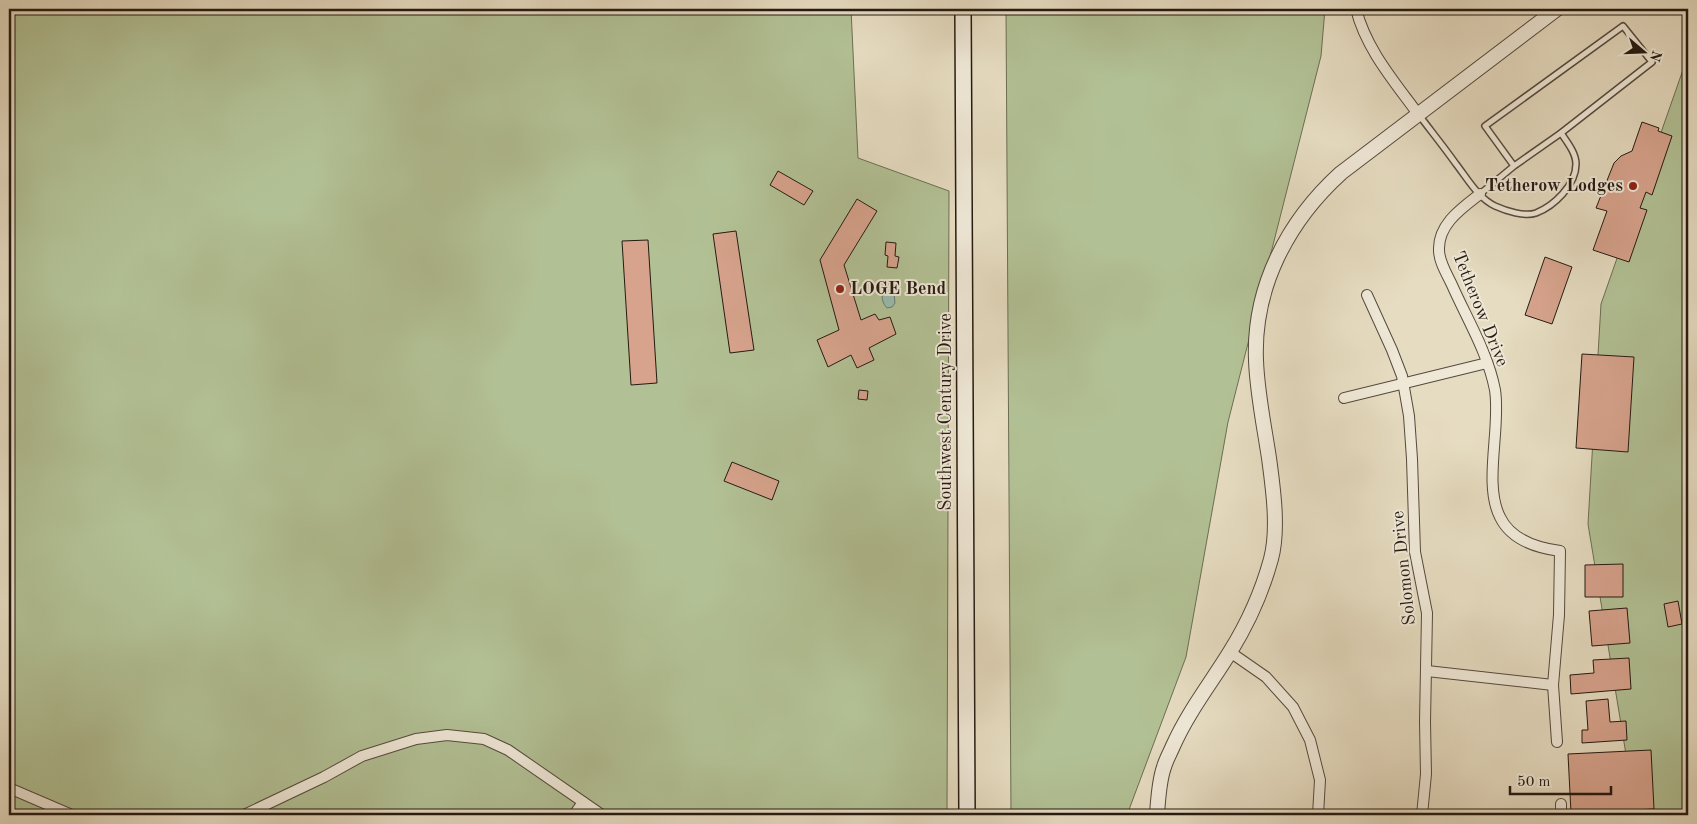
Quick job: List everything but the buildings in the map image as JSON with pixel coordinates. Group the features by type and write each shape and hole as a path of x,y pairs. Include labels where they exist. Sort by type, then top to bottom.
{"main road":[{"name":"Southwest Century Drive","path":"963,9 967,815"}],"street":[{"path":"1356,9 1366,38 1379,61 1418,114"},
{"path":"1157,815 1164,767 1182,726 1247,624 1261,593 1272,556 1275,521 1273,488 1256,360 1257,326 1262,301 1280,250 1292,229 1323,190 1341,173 1557,9"},
{"name":"Tetherow Drive","path":"1480,194 1455,213 1442,230 1439,249 1441,261 1487,363 1495,390 1493,501 1500,519 1513,534 1525,542 1543,549 1560,551 1559,615 1553,685 1556,742"},
{"name":"Solomon Drive","path":"1367,295 1392,350 1403,383 1409,416 1415,552 1426,613 1426,774 1422,815"},
{"path":"1344,398 1487,363"},
{"path":"1230,652 1266,677 1293,707 1310,740 1320,780 1318,815"},
{"path":"1426,671 1553,685"},
{"path":"244,815 324,777 362,756 416,739 447,735 484,738 508,750 602,815"},
{"path":"9,788 72,815"},
{"path":"574,815 583,802"},
{"path":"1561,804 1561,815"}],"lane":[{"path":"1480,194 1514,166 1561,133 1652,62 1623,26 1485,126 1514,166"},
{"path":"1418,114 1480,194 1494,205 1525,214 1536,213 1552,203 1564,192 1574,176 1576,164 1572,152 1561,133"}],"shaded area":[{"path":"9,9 851,9 858,158 949,191 947,815 9,815"},
{"path":"1006,9 1325,9 1321,56 1228,422 1186,657 1127,815 1011,815"},
{"path":"1688,61 1688,815 1636,815 1588,524 1601,304 1685,64"},
{"path":"892,282 897,287 894,294 895,303 892,307 887,308 884,305 882,294 885,287"}],"place":[{"name":"Tetherow Lodges","path":"1633,186"},
{"name":"LOGE Bend","path":"840,289"}]}
